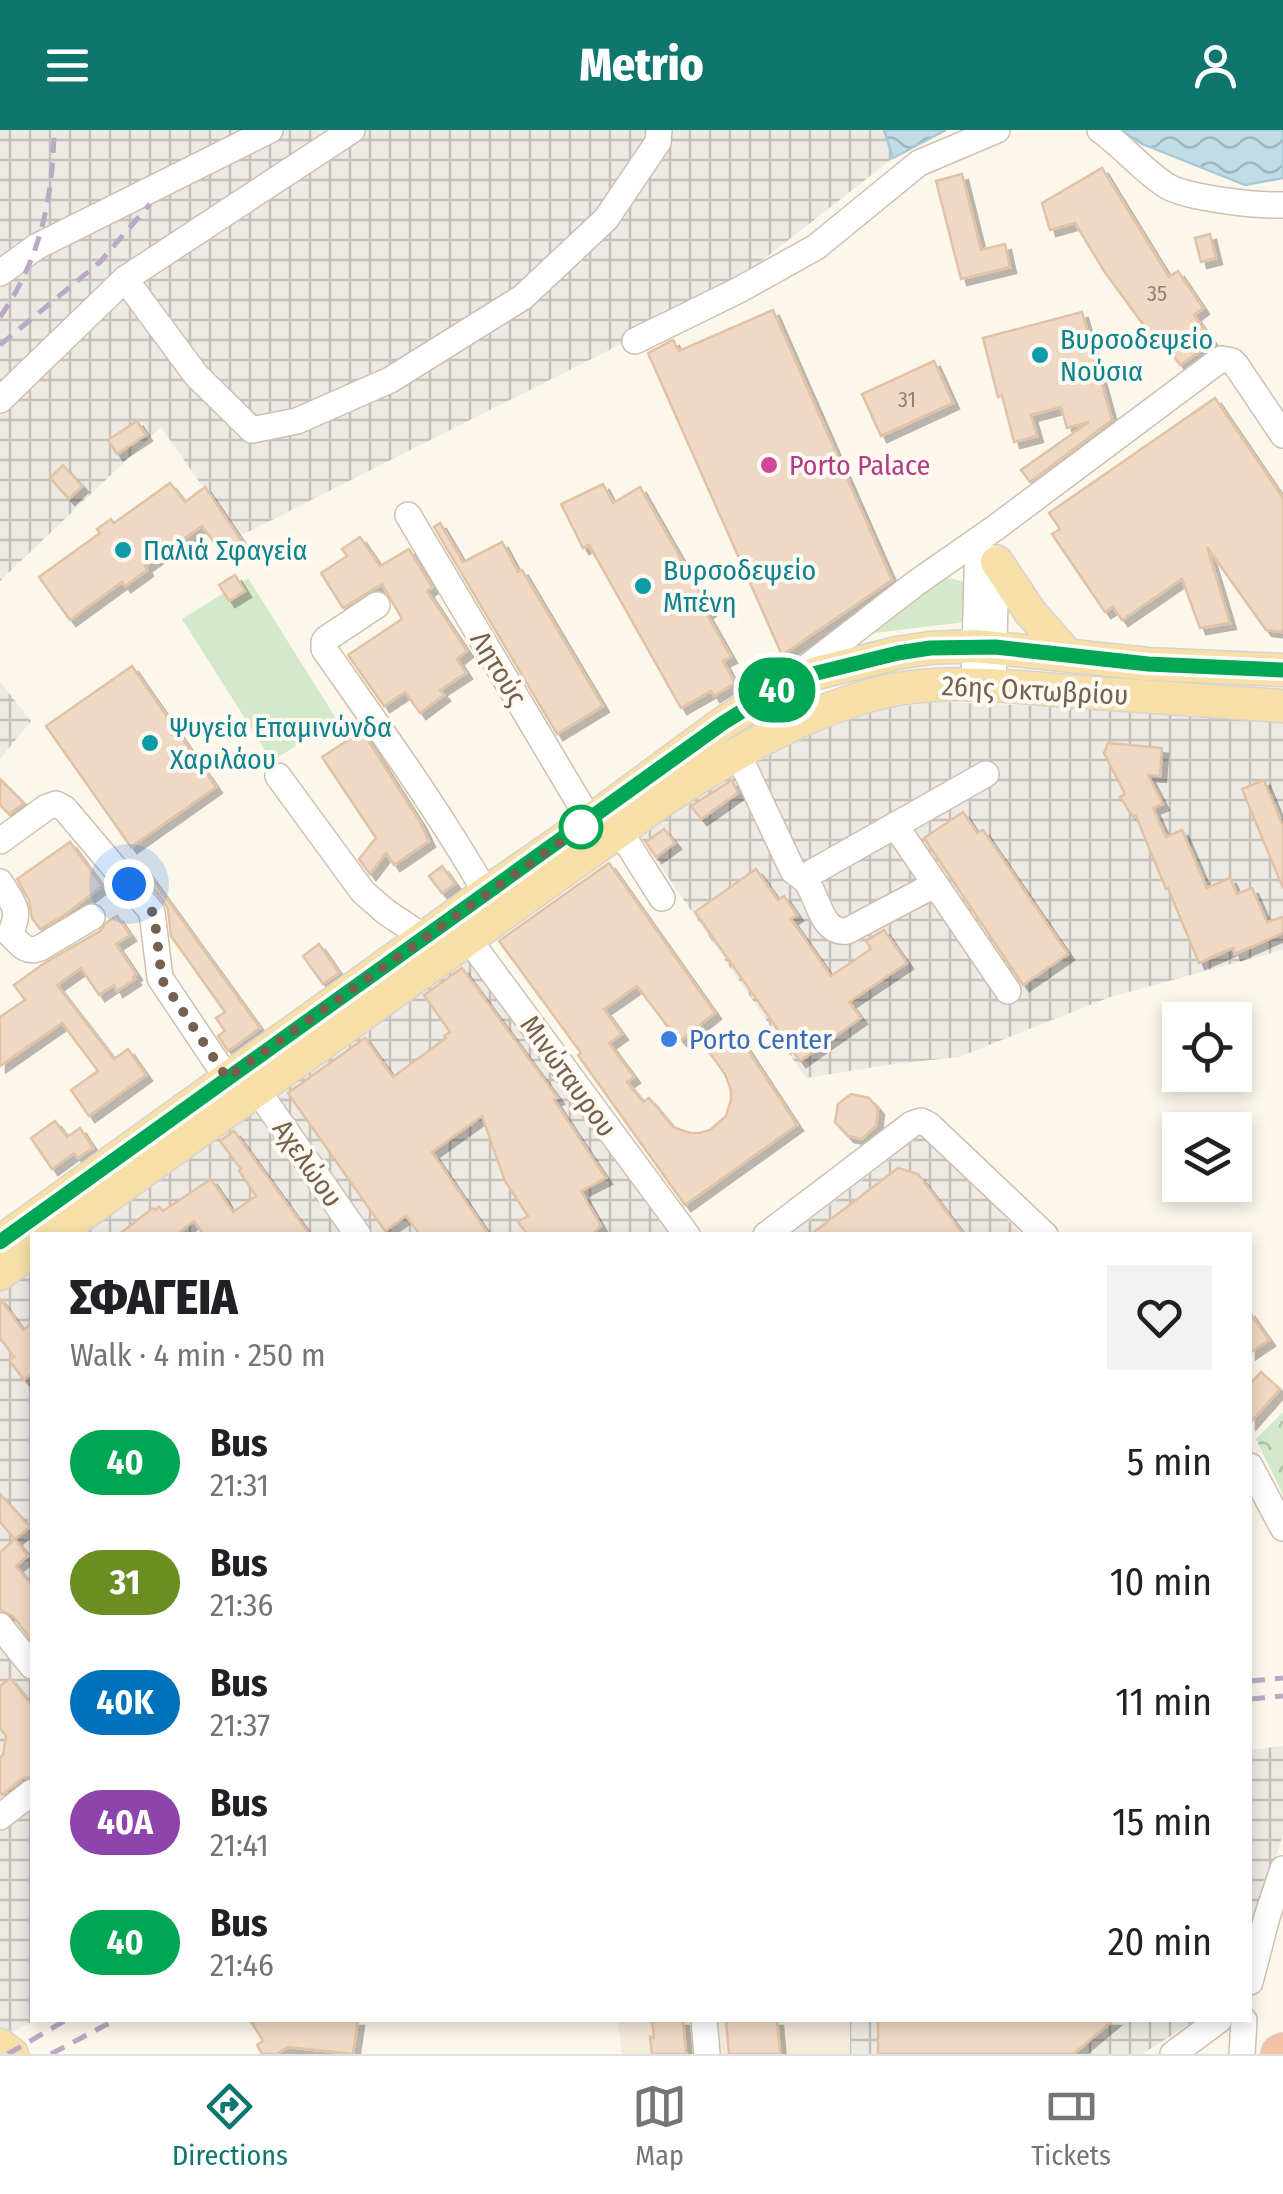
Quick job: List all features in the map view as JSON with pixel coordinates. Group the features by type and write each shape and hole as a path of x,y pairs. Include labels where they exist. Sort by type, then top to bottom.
{"main road":[{"path":"990,543 1030,612 1068,655"},
{"name":"26ης Οκτωβρίου","path":"58,1232 258,1090 462,928 605,826 723,723 776,690 847,664 930,648 986,646 1148,664 1283,670"},
{"name":"26ης Οκτωβρίου","path":"0,1242 425,938 462,928 486,893 787,725 874,694 936,684 1283,706"},
{"path":"0,1274 30,1252"},
{"path":"0,2045 12,2054"}],"street":[{"path":"0,273 36,247 270,130"},
{"path":"0,400 124,279 352,130"},
{"path":"124,279 196,375 252,430 297,421 390,380 523,297 606,219 658,142 660,130"},
{"path":"635,341 816,247 919,164 997,130"},
{"path":"1100,130 1170,188 1226,201 1283,205"},
{"path":"776,690 916,584 990,543 1221,359 1236,364 1283,435"},
{"name":"Λητούς","path":"408,516 605,826 662,898"},
{"path":"984,685 990,543"},
{"path":"377,605 326,639 324,649 402,760 486,893"},
{"path":"736,752 793,870 804,877 828,924 840,932 934,885"},
{"path":"804,877 986,774"},
{"path":"278,776 362,892 425,938"},
{"path":"0,841 46,807 56,804 65,809 152,912 160,976 227,1078"},
{"path":"895,826 1008,991"},
{"path":"0,882 18,918 5,938 26,950 35,950 92,917"},
{"name":"Μινώταυρου","path":"462,928 684,1232"},
{"name":"Αχελώου","path":"258,1090 356,1232"},
{"path":"770,1232 920,1121 929,1125 1042,1232"},
{"path":"1252,1470 1283,1528"},
{"path":"0,1626 30,1664"},
{"path":"0,1817 30,1794"},
{"path":"1252,1974 1283,1869"},
{"path":"704,2022 707,2054"},
{"path":"1173,2054 1217,2022"},
{"path":"1242,2054 1244,2022"}],"shaded area":[{"path":"0,130 929,130 718,295 238,537 161,427 0,581"},
{"path":"0,682 31,721 0,759"},
{"path":"935,702 1283,721 1283,950 1110,997 959,1057 806,1078 637,832 749,759 838,721 873,711"},
{"path":"468,951 684,1232 79,1232"},
{"path":"925,1132 1019,1232 794,1232"},
{"path":"30,1266 31,2022 0,2039 0,1288"},
{"path":"1283,1746 1283,1834 1252,1938 1252,1750"},
{"path":"618,2022 690,2022 694,2054 622,2054"},
{"path":"711,2022 850,2022 850,2054 714,2054"},
{"path":"850,2022 1193,2022 1142,2054 850,2054"}],"green space":[{"path":"248,578 337,720 272,761 182,619"},
{"path":"950,578 969,583 966,622 874,633 859,639 935,582"},
{"path":"1283,1412 1283,1495 1256,1439"}],"water":[{"path":"884,130 946,130 893,158"},
{"path":"1120,130 1283,130 1283,178 1245,185 1142,144"}],"building":[{"path":"1102,168 1169,277 1178,271 1203,308 1194,315 1213,342 1180,365 1158,334 1153,338 1075,223 1050,230 1042,203"},
{"path":"962,174 981,250 1005,244 1010,267 961,279 936,181"},
{"path":"1210,234 1216,258 1201,262 1195,238"},
{"name":"Porto Palace","path":"773,310 892,580 782,655 648,353 673,340 679,351"},
{"path":"1082,312 1112,420 1030,482 1021,470 1089,422 1067,428 1061,407 1031,415 1037,436 1014,442 983,338"},
{"path":"934,361 953,403 881,436 862,394"},
{"path":"1215,398 1283,498 1283,632 1266,630 1207,547 1230,623 1200,628 1182,579 1122,620 1113,607 1105,612 1052,534 1060,529 1049,513"},
{"path":"137,421 146,435 117,454 108,440"},
{"path":"63,465 82,486 69,499 50,478"},
{"name":"Παλιά Σφαγεία","path":"170,483 185,502 205,487 243,543 224,556 202,526 145,566 147,570 125,586 122,582 70,620 39,577 100,533 97,529 111,519 114,523"},
{"name":"Βυρσοδεψείο Μπένη","path":"603,484 613,503 640,487 710,610 706,613 731,657 723,661 735,683 714,696 711,691 681,708 589,545 583,548 561,504"},
{"path":"440,523 463,562 502,542 603,706 557,734 434,527"},
{"path":"360,537 380,566 409,549 432,587 427,591 467,651 457,659 466,673 440,690 444,695 420,713 405,692 384,706 348,655 402,619 382,584 343,608 321,573 347,556 342,549"},
{"path":"235,575 245,591 229,601 219,585"},
{"path":"132,666 216,787 131,847 46,726"},
{"path":"362,731 429,841 394,865 386,853 370,874 359,859 376,838 322,757"},
{"path":"1108,743 1162,748 1160,776 1148,775 1163,804 1153,808 1166,837 1182,830 1207,888 1230,878 1237,894 1252,888 1267,922 1283,917 1283,933 1235,954 1233,948 1199,963 1136,816 1120,797 1125,794 1104,753"},
{"path":"0,779 24,803 9,814 0,805"},
{"path":"732,780 738,793 701,819 691,806"},
{"path":"1264,780 1283,826 1283,888 1242,789"},
{"path":"963,812 977,833 983,830 1068,954 1023,985 924,838"},
{"path":"664,829 675,843 656,857 646,842"},
{"path":"70,842 102,886 40,929 17,879"},
{"path":"609,863 715,1013 681,1040 637,986 604,1009 622,1034 609,1043 634,1077 627,1082 643,1102 649,1098 673,1127 690,1133 710,1130 726,1116 731,1090 709,1052 736,1032 797,1125 685,1205 499,941"},
{"path":"143,866 260,1028 228,1051 218,1036 225,1031 216,1018 225,1012 171,936 168,909 138,870"},
{"path":"442,866 455,884 442,893 429,876"},
{"path":"756,869 778,900 784,896 797,915 791,919 831,976 871,949 866,941 884,930 907,963 849,1002 861,1018 800,1061 695,912"},
{"path":"117,916 130,935 116,944 136,974 135,979 117,991 114,985 99,995 81,968 57,985 114,1059 128,1049 146,1075 89,1116 71,1090 98,1071 62,1023 0,1066 0,1017 25,1000 14,985 100,931"},
{"path":"319,944 339,973 323,984 303,956"},
{"path":"462,968 558,1098 554,1100 606,1178 581,1191 601,1226 595,1232 526,1232 518,1222 528,1216 505,1181 482,1116 432,1152 487,1232 418,1232 406,1216 385,1231 288,1093 365,1038 393,1077 450,1032 424,995"},
{"path":"851,1094 869,1098 878,1109 876,1126 862,1139 848,1136 835,1122 838,1104"},
{"path":"55,1121 67,1137 80,1128 93,1148 78,1158 74,1153 52,1169 31,1138"},
{"path":"234,1131 308,1232 202,1232 194,1221 180,1232 122,1232 153,1208 163,1211 211,1179 233,1212 256,1196 220,1141"},
{"path":"898,1168 918,1174 962,1232 814,1232"},
{"path":"0,1299 23,1330 30,1325 30,1375 24,1380 9,1360 14,1357 0,1338"},
{"path":"1252,1316 1269,1340 1252,1352"},
{"path":"1261,1372 1280,1389 1252,1421 1252,1382"},
{"path":"0,1494 30,1527 15,1539 0,1522"},
{"path":"15,1539 28,1556 16,1566 30,1584 30,1638 13,1616 0,1610 0,1552"},
{"path":"10,1678 30,1703 30,1777 2,1795 0,1758 6,1736 0,1728 0,1686"},
{"path":"251,2022 358,2022 353,2054 288,2047 276,2054 262,2054 257,2045 263,2041"},
{"path":"652,2022 683,2022 686,2054 652,2054 650,2037 654,2038"},
{"path":"726,2022 777,2022 780,2054 729,2054"},
{"path":"878,2022 1112,2022 1073,2054 878,2054"}],"railway":[{"path":"0,317 25,273 42,228 51,180 54,130"},
{"path":"0,345 100,262 150,204"},
{"path":"1252,1681 1283,1678"},
{"path":"1252,1699 1283,1696"},
{"path":"8,2054 63,2022"},
{"path":"51,2054 111,2022"}],"bus line":[{"name":"40","path":"0,1242 723,723 776,690 847,664 930,648 976,646 1148,664 1283,670"}],"place":[{"name":"Βυρσοδεψείο Νούσια","path":"1040,355"},
{"name":"Porto Palace","path":"769,465"},
{"name":"Παλιά Σφαγεία","path":"123,550"},
{"name":"Βυρσοδεψείο Μπένη","path":"643,586"},
{"name":"Ψυγεία Επαμινώνδα Χαριλάου","path":"150,743"},
{"name":"Porto Center","path":"669,1039"}],"route":[{"path":"129,884 154,914 162,980 227,1078 590,821 581,827"}]}
